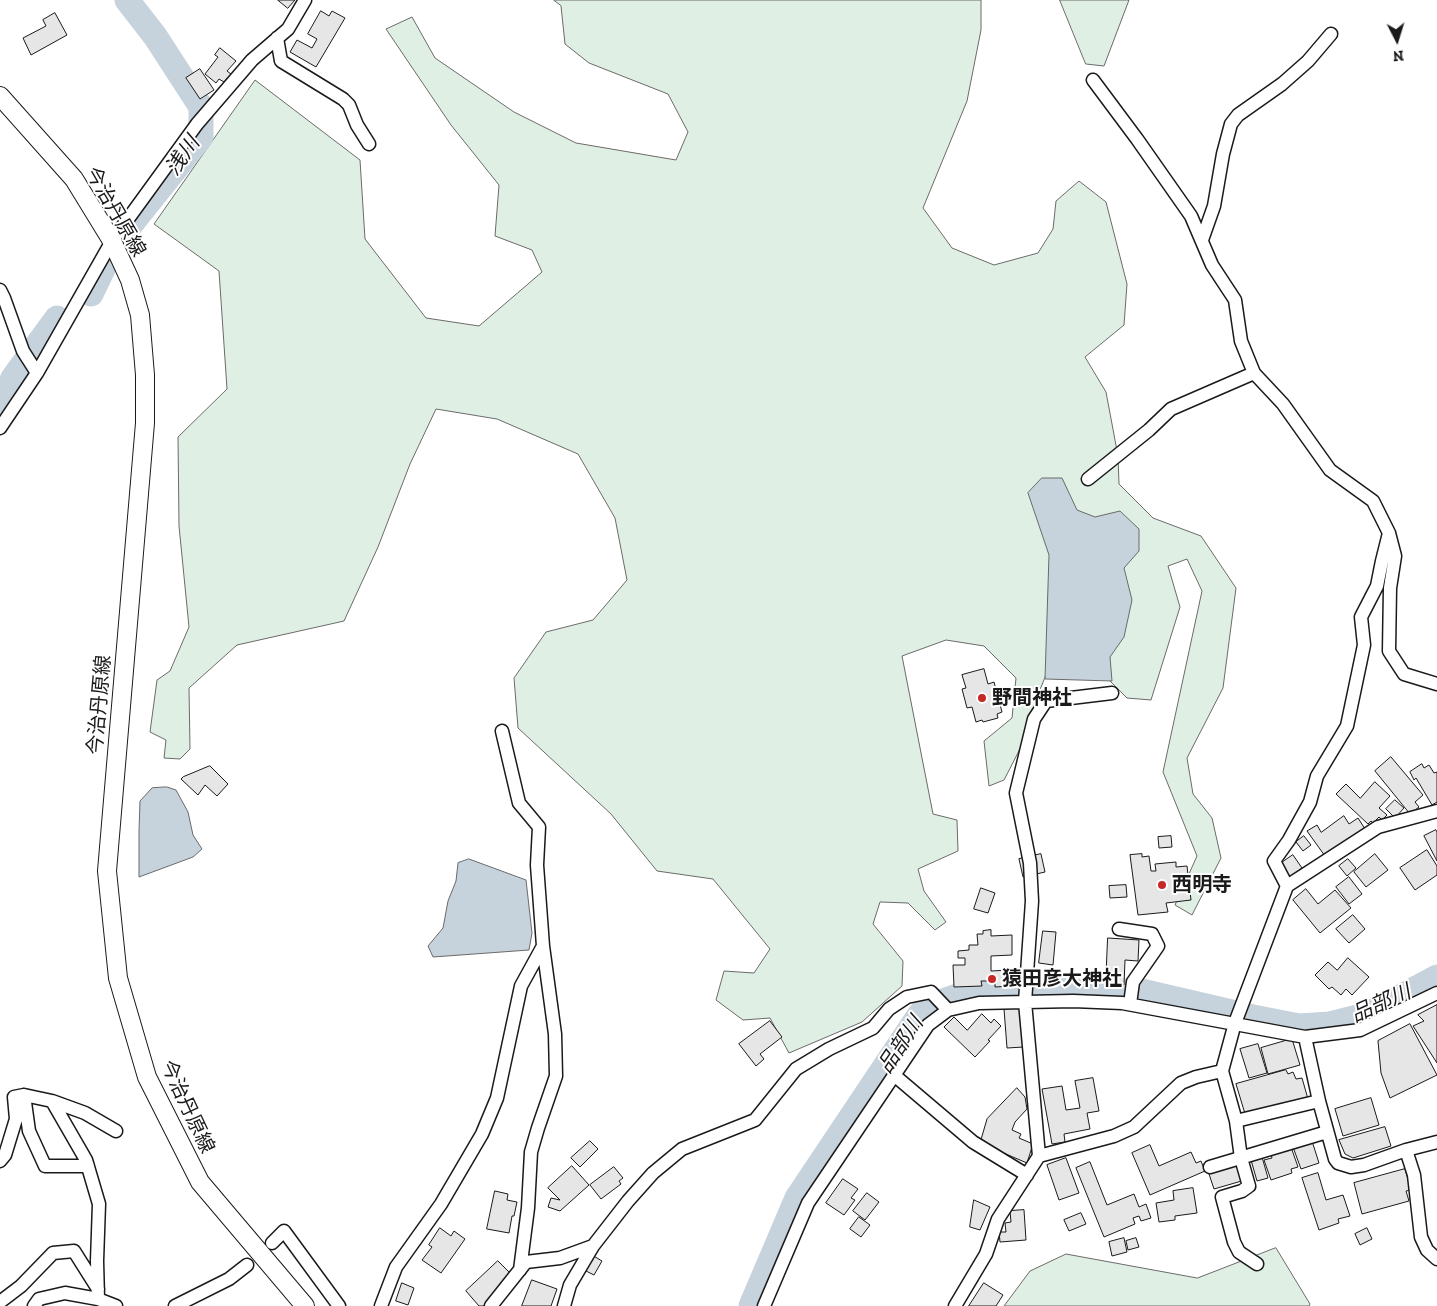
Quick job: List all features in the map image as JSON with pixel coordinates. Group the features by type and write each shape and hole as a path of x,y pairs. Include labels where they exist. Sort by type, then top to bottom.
{"main road":[{"name":"今治丹原線","path":"0,96 74,179 112,241 130,280 140,315 145,375 144,433 107,872 118,978 147,1077 200,1182 305,1306"}],"street":[{"path":"0,428 37,373 112,241 197,124 252,60 288,29 305,0"},
{"path":"1202,240 1214,206 1223,154 1231,124 1238,115 1282,84 1302,67 1331,34"},
{"path":"277,38 281,61 343,99 349,105 357,124 369,144"},
{"path":"1093,80 1191,216 1212,265 1235,300 1241,341 1254,373 1283,404 1330,470 1373,501 1389,533 1395,556 1390,588 1389,651 1404,674 1437,684"},
{"path":"0,290 23,350 37,373"},
{"path":"1088,479 1171,410 1254,373"},
{"path":"1287,886 1274,862 1289,840 1310,802 1317,776 1347,726 1364,645 1361,617 1376,586 1389,533"},
{"path":"955,1306 986,1254 998,1219 1040,1156 1025,1002 1032,901 1030,863 1016,793 1034,719 1046,701 1112,693"},
{"path":"502,731 520,803 538,827 536,865 543,946 555,1034 556,1076 531,1152 528,1208 520,1270"},
{"path":"1257,1264 1239,1252 1234,1242 1222,1198 1250,1186 1241,1158 1236,1121 1222,1070 1235,1023 1287,886 1378,827 1437,811"},
{"path":"1119,929 1152,934 1158,946 1133,982 1130,1004"},
{"path":"381,1306 396,1267 441,1204 482,1134 497,1098 521,986 543,946"},
{"path":"564,1306 570,1285 593,1246 628,1201 653,1173 682,1149 755,1120 796,1069 829,1049 873,1028 889,1009 907,997 931,992 948,1010"},
{"path":"764,1306 808,1203 928,1024 948,1010 979,1003 1073,1001 1122,1003 1305,1037 1360,1030 1437,993"},
{"path":"1305,1037 1327,1132 1338,1163 1351,1166 1364,1165 1406,1150 1437,1142"},
{"path":"1040,1156 1114,1136 1134,1127 1181,1083 1222,1070"},
{"path":"894,1075 973,1142 1027,1175"},
{"path":"24,1095 29,1131 45,1166 88,1166"},
{"path":"0,1161 5,1154 16,1119 14,1097 24,1095 52,1101 85,1113 116,1131"},
{"path":"52,1101 86,1160 99,1204 98,1294"},
{"path":"1236,1121 1319,1101"},
{"path":"1210,1167 1327,1132"},
{"path":"1406,1150 1414,1175 1421,1237 1427,1250 1437,1259"},
{"path":"272,1243 284,1232 339,1306"},
{"path":"492,1306 526,1262 560,1258 593,1246"},
{"path":"0,1302 21,1286 53,1253 74,1251 98,1294 116,1306"},
{"path":"175,1306 229,1279 247,1264"},
{"path":"34,1306 39,1299 64,1293 98,1294"}],"green space":[{"path":"554,0 981,0 981,30 967,101 923,208 952,248 994,265 1038,253 1053,229 1056,201 1079,181 1106,202 1127,284 1124,325 1085,357 1106,392 1118,456 1119,484 1153,518 1201,536 1236,588 1223,688 1187,758 1193,794 1212,818 1221,858 1192,915 1175,905 1197,856 1163,772 1202,591 1187,559 1168,566 1180,607 1151,700 1127,698 1097,668 1059,643 1037,697 1022,745 1004,780 989,786 984,741 1012,718 1016,678 984,646 946,640 902,656 933,814 957,820 958,851 918,869 924,891 946,922 935,930 908,903 880,902 873,924 903,961 902,986 862,1022 789,1053 770,1018 743,1020 716,1000 724,971 754,973 770,949 713,879 657,871 611,814 518,728 514,678 546,632 593,620 627,580 615,518 578,454 497,419 436,409 410,464 378,547 344,621 237,645 189,688 190,749 180,759 164,758 166,740 150,732 157,680 170,671 189,627 179,526 178,437 227,389 219,271 154,224 255,80 360,160 365,239 426,318 479,326 542,272 532,250 495,236 499,185 451,125 386,29 412,17 435,58 514,112 576,143 676,160 688,132 668,94 589,63 565,44 561,6"},
{"path":"1060,0 1129,0 1104,66 1086,64"},
{"path":"1276,1248 1310,1304 1309,1306 1004,1306 1030,1271 1066,1254 1197,1278"}],"shaded area":[{"path":"1042,478 1062,478 1077,510 1095,517 1120,511 1139,529 1139,551 1124,568 1132,600 1124,637 1110,657 1112,681 1045,679 1049,555 1028,493"},
{"path":"167,787 176,790 188,812 193,835 202,849 193,857 139,877 140,801 152,788"},
{"path":"469,859 526,880 532,933 529,950 433,957 428,946 443,928 448,901 456,881 458,863"}],"building":[{"path":"278,0 295,0 288,8"},
{"path":"321,11 329,16 332,11 345,18 316,67 290,52 297,40 312,48 317,39 308,34"},
{"path":"55,13 67,35 31,55 23,38 46,26 43,20"},
{"path":"220,48 236,61 227,71 231,74 224,82 219,79 216,83 205,74 218,57 215,55"},
{"path":"200,69 214,90 200,99 186,78"},
{"name":"野間神社","path":"984,669 988,684 994,682 1002,712 997,714 998,718 976,722 972,707 967,708 962,689 966,688 962,675"},
{"path":"1391,757 1423,795 1415,802 1419,807 1410,814 1375,771"},
{"path":"1422,764 1424,768 1429,765 1434,773 1437,772 1437,802 1432,805 1416,778 1414,780 1410,772"},
{"path":"210,766 228,784 217,796 205,785 198,795 181,779 183,777"},
{"path":"1375,782 1390,796 1379,808 1387,815 1382,820 1379,817 1373,823 1371,821 1368,824 1336,794 1346,784 1360,798"},
{"path":"1395,800 1404,808 1395,818 1386,809"},
{"path":"1344,816 1349,824 1358,818 1365,829 1325,856 1307,831 1317,825 1321,832"},
{"path":"1436,830 1437,832 1437,861 1424,836"},
{"path":"1171,836 1172,847 1159,848 1158,837"},
{"path":"1304,836 1311,845 1303,851 1296,842"},
{"path":"1427,850 1437,866 1437,875 1415,890 1400,868"},
{"path":"1041,854 1045,872 1023,877 1019,859"},
{"name":"西明寺","path":"1142,854 1142,857 1149,856 1151,871 1156,871 1155,864 1176,862 1176,867 1187,866 1191,900 1166,903 1168,912 1138,915 1130,855"},
{"path":"1375,854 1388,870 1366,887 1354,872"},
{"path":"1293,855 1302,868 1290,877 1280,864"},
{"path":"1348,859 1356,868 1347,876 1339,866"},
{"path":"1349,877 1362,894 1349,904 1336,887"},
{"path":"1126,885 1127,897 1110,898 1109,886"},
{"path":"981,888 995,893 988,913 974,909"},
{"path":"1306,889 1318,904 1335,890 1351,908 1320,933 1293,900"},
{"path":"1353,915 1365,929 1349,943 1336,929"},
{"path":"991,930 991,936 1012,935 1012,955 991,956 991,971 1009,970 1009,986 995,987 995,981 981,981 982,986 954,987 953,965 965,965 965,958 958,958 958,951 969,950 969,945 978,945 977,934 983,934 983,931"},
{"path":"1043,931 1056,932 1053,965 1039,963"},
{"path":"1108,938 1139,940 1138,961 1125,960 1124,985 1106,984"},
{"path":"1348,958 1369,977 1352,995 1346,989 1341,995 1332,987 1329,989 1315,975 1328,962 1337,970"},
{"path":"1437,1005 1437,1063 1413,1026 1424,1021 1418,1015"},
{"path":"1021,1008 1024,1047 1007,1048 1004,1009"},
{"path":"982,1014 991,1023 994,1019 1001,1026 975,1057 944,1027 954,1017 967,1030"},
{"path":"770,1021 782,1037 760,1054 764,1059 756,1066 739,1044"},
{"path":"1410,1024 1437,1075 1390,1098 1381,1073 1378,1041"},
{"path":"1292,1039 1300,1065 1268,1074 1261,1048"},
{"path":"1258,1044 1267,1073 1249,1078 1240,1049"},
{"path":"1286,1070 1288,1074 1293,1072 1296,1079 1302,1078 1308,1099 1246,1117 1236,1084"},
{"path":"1093,1078 1099,1111 1087,1113 1090,1129 1064,1134 1065,1142 1052,1144 1042,1089 1062,1086 1066,1110 1080,1108 1075,1081"},
{"path":"1017,1088 1025,1097 1027,1109 1015,1122 1012,1130 1021,1134 1019,1138 1033,1144 1027,1163 980,1143 987,1119"},
{"path":"1371,1098 1379,1125 1343,1136 1335,1109"},
{"path":"1385,1127 1391,1146 1353,1158 1345,1154 1339,1140"},
{"path":"590,1141 598,1149 580,1167 571,1158"},
{"path":"1312,1141 1319,1163 1301,1169 1293,1147"},
{"path":"1150,1145 1159,1166 1191,1152 1196,1163 1201,1161 1205,1171 1150,1195 1132,1153"},
{"path":"1291,1147 1298,1167 1291,1169 1292,1173 1271,1180 1264,1160 1272,1158 1271,1154"},
{"path":"1262,1157 1268,1178 1257,1181 1251,1160"},
{"path":"1066,1158 1079,1193 1059,1200 1047,1165"},
{"path":"1090,1162 1107,1205 1134,1194 1139,1207 1146,1204 1151,1218 1141,1221 1139,1216 1133,1218 1135,1224 1104,1237 1076,1168"},
{"path":"1240,1164 1245,1180 1214,1189 1209,1174"},
{"path":"572,1166 589,1185 560,1211 548,1207 551,1198 560,1200 548,1188"},
{"path":"614,1167 623,1178 619,1181 621,1184 601,1199 590,1185"},
{"path":"1405,1169 1411,1190 1406,1191 1409,1201 1362,1214 1354,1183"},
{"path":"1318,1173 1326,1200 1343,1195 1350,1216 1338,1219 1339,1223 1319,1230 1302,1178"},
{"path":"843,1179 858,1189 851,1198 855,1200 844,1215 826,1203"},
{"path":"1193,1188 1197,1213 1175,1216 1175,1220 1159,1222 1156,1203 1174,1200 1173,1191"},
{"path":"495,1191 508,1194 507,1200 517,1202 509,1233 487,1229"},
{"path":"867,1193 879,1202 865,1220 853,1211"},
{"path":"974,1200 990,1207 980,1230 970,1227"},
{"path":"1024,1210 1026,1240 1000,1242 999,1232 1006,1232 1005,1223 1011,1222 1010,1211"},
{"path":"1081,1213 1086,1224 1069,1231 1064,1220"},
{"path":"859,1217 870,1225 861,1237 850,1229"},
{"path":"440,1228 451,1236 454,1231 465,1239 441,1273 422,1260 432,1247 429,1245"},
{"path":"1367,1228 1372,1239 1360,1245 1355,1234"},
{"path":"1124,1238 1127,1252 1112,1256 1109,1242"},
{"path":"1136,1238 1139,1247 1128,1250 1126,1241"},
{"path":"592,1255 602,1261 594,1275 584,1270"},
{"path":"498,1261 511,1274 498,1286 501,1289 483,1306 479,1306 466,1291"},
{"path":"532,1280 557,1289 551,1306 522,1306"},
{"path":"402,1283 414,1288 408,1305 396,1301"},
{"path":"984,1283 1003,1295 996,1306 969,1306"}],"waterway":[{"name":"浅川","path":"125,232 201,137 201,107 155,36 127,0"},
{"name":"浅川","path":"91,294 103,269"},
{"name":"浅川","path":"0,405 13,378 57,318"},
{"name":"品部川","path":"751,1306 797,1198 920,1014 928,1006 960,995 1035,990 1113,992 1137,990 1299,1026 1330,1024 1366,1015 1437,977"}],"place":[{"name":"野間神社","path":"982,698"},
{"name":"西明寺","path":"1162,885"},
{"name":"猿田彦大神社","path":"992,979"}]}
